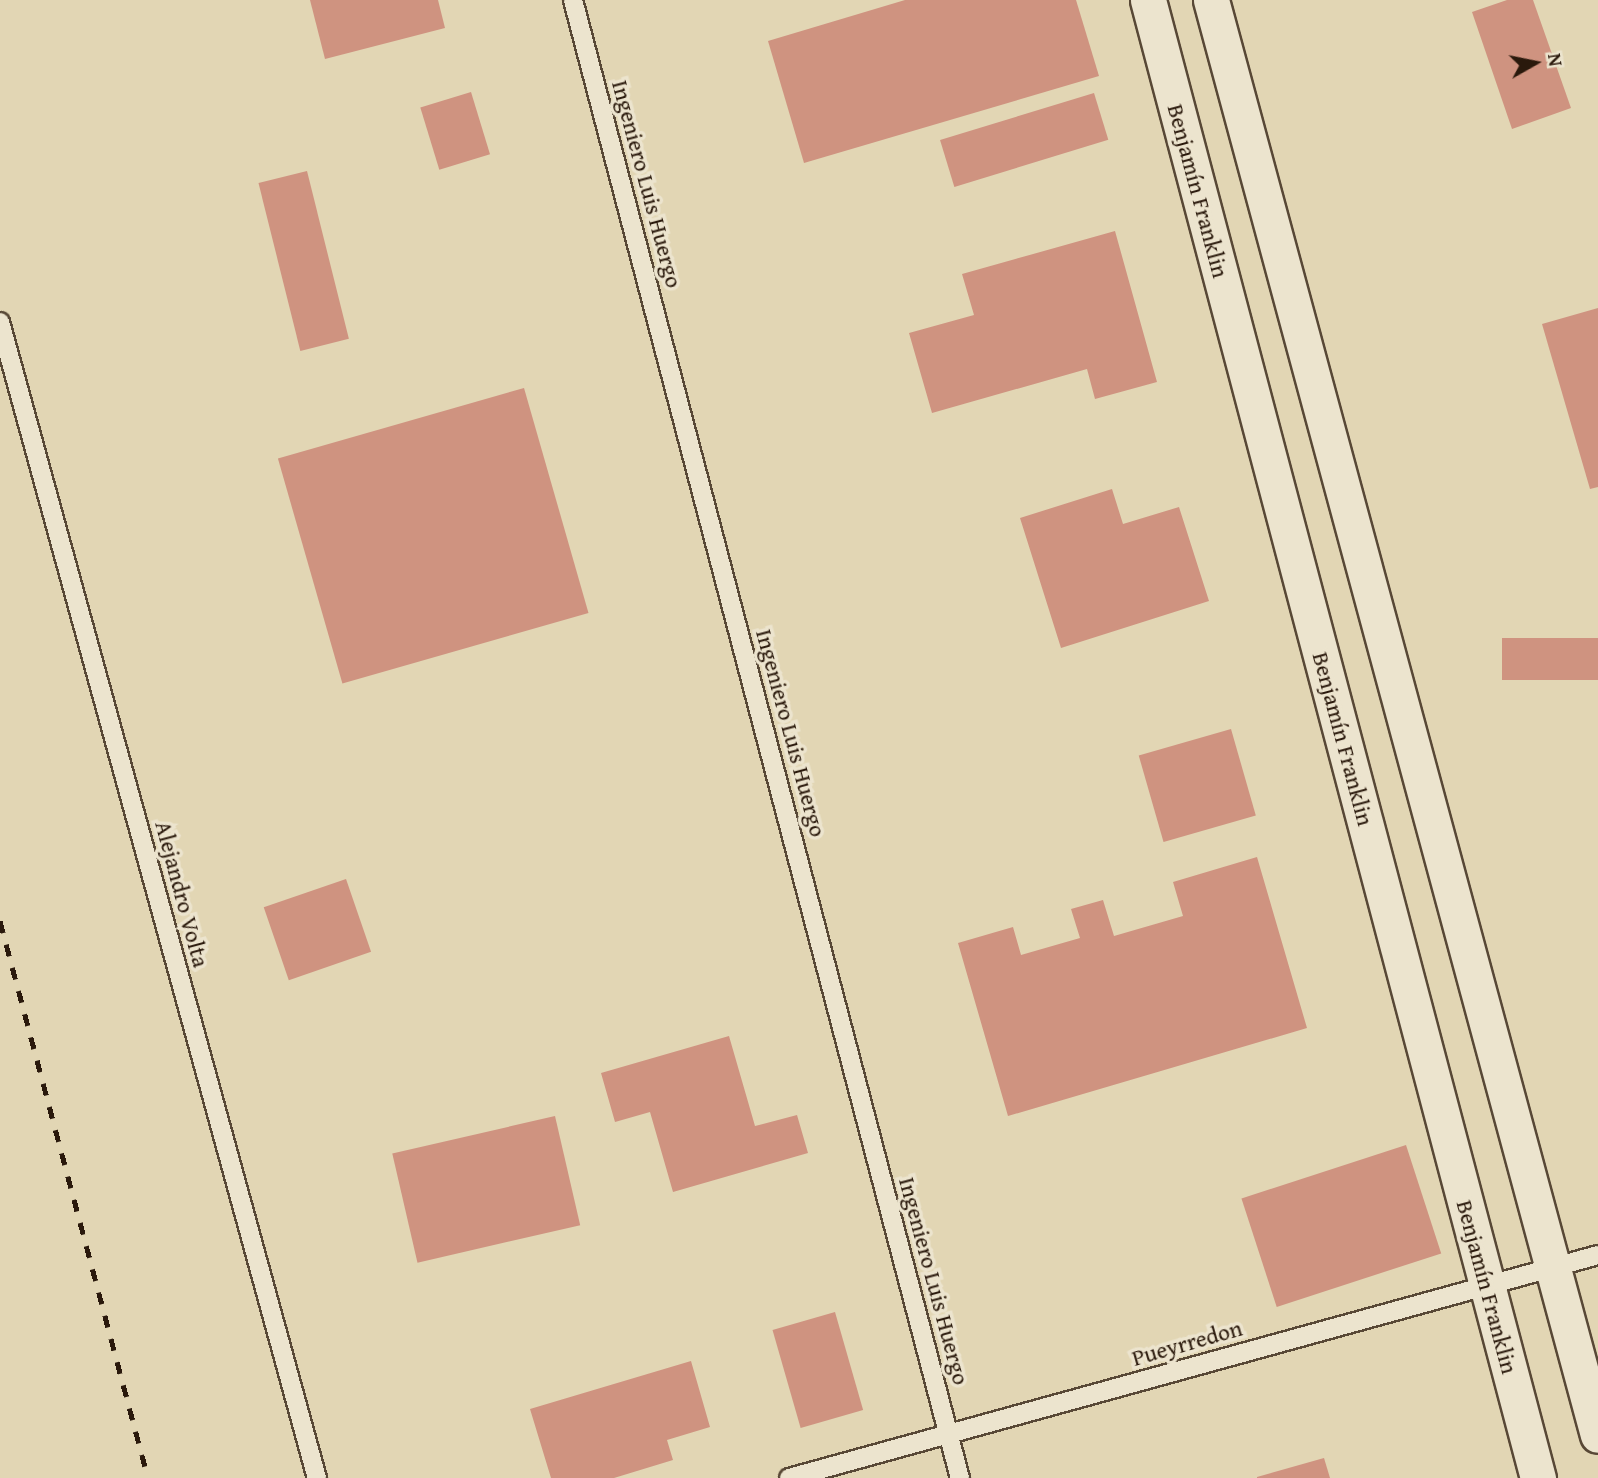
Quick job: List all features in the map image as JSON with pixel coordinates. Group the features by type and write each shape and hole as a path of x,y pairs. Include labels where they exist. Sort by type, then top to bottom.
{"street":[{"name":"Benjamín Franklin","path":"1148,0 1538,1478"},
{"path":"1211,0 1598,1435"}],"lane":[{"name":"Ingeniero Luis Huergo","path":"573,0 960,1478"},
{"name":"Alejandro Volta","path":"0,323 317,1478"},
{"name":"Pueyrredon","path":"789,1478 1598,1255"}],"building":[{"path":"310,0 438,0 445,28 325,59"},
{"path":"905,0 1076,0 1099,76 804,163 768,41"},
{"path":"1507,0 1533,0 1571,108 1512,129 1472,12"},
{"path":"471,92 490,154 439,170 420,107"},
{"path":"1094,93 1108,140 954,187 940,140"},
{"path":"307,171 349,339 300,351 258,183"},
{"path":"1115,231 1157,382 1095,399 1087,369 932,413 909,333 974,315 962,274"},
{"path":"1598,308 1598,487 1590,489 1542,324"},
{"path":"524,388 588,613 342,683 278,459"},
{"path":"1112,489 1123,524 1179,507 1209,601 1061,648 1020,518"},
{"path":"1502,638 1598,638 1598,680 1502,680"},
{"path":"1231,729 1256,816 1164,842 1139,755"},
{"path":"1257,857 1307,1028 1008,1116 958,943 1013,927 1021,955 1080,938 1071,909 1103,900 1114,936 1183,916 1173,882"},
{"path":"346,879 371,952 289,980 264,907"},
{"path":"729,1036 755,1126 797,1115 808,1153 673,1192 650,1112 615,1122 601,1073"},
{"path":"555,1116 580,1225 417,1263 392,1154"},
{"path":"1406,1145 1441,1253 1277,1307 1241,1198"},
{"path":"835,1312 863,1410 801,1428 773,1330"},
{"path":"691,1361 710,1427 667,1440 673,1460 614,1478 551,1478 530,1409"},
{"path":"1324,1458 1330,1478 1257,1478 1257,1477"}],"railway":[{"path":"0,921 148,1478"}]}
